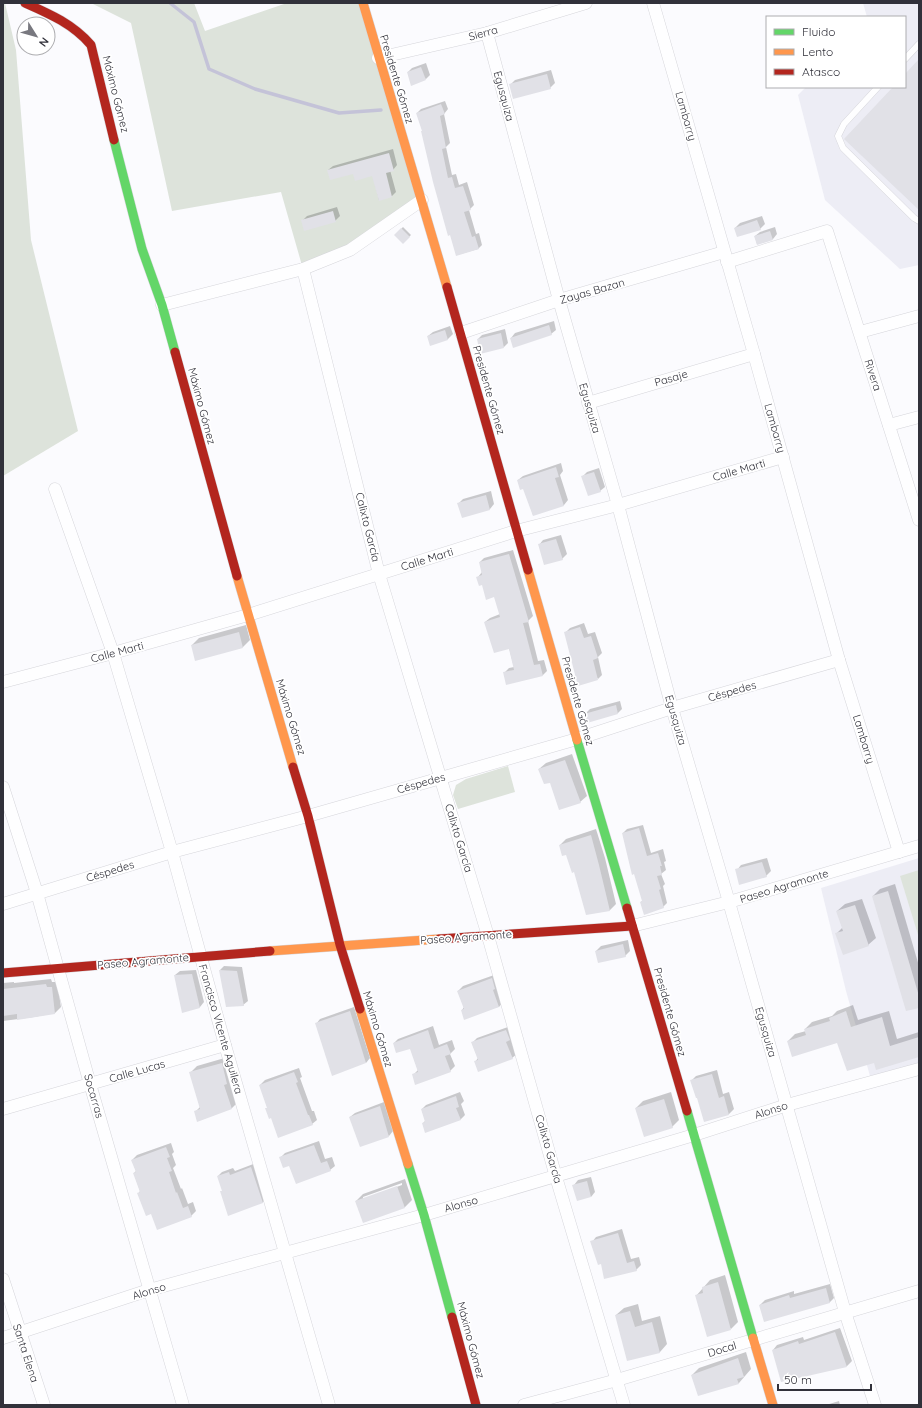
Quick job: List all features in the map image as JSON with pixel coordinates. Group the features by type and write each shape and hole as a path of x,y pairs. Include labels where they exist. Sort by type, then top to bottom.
{"street":[{"name":"Máximo Gómez","path":"25,3 75,27 85,36 91,45 96,60 142,249 162,305 248,615 308,816 340,945 424,1215 476,1405"},
{"name":"Presidente Gómez","path":"363,3 378,58 461,333 516,531 773,1405"},
{"name":"Sierra","path":"378,58 487,33 586,3"},
{"name":"Lambarry","path":"653,3 754,354 839,660 899,852"},
{"name":"Egusquiza","path":"487,33 559,300 618,505 672,708 729,902 845,1312 875,1405"},
{"path":"162,305 303,269 350,250 422,200"},
{"name":"Zayas Bazan","path":"461,333 559,300 827,231"},
{"name":"Rivera","path":"827,231 919,517"},
{"name":"Calixto García","path":"303,269 380,574 488,936 556,1177 624,1405"},
{"path":"860,332 919,316"},
{"name":"Pasaje","path":"588,403 754,354"},
{"path":"889,425 919,417"},
{"name":"Calle Marti","path":"3,682 113,654 248,615 516,531 618,505 783,457"},
{"name":"Francisco Vicente Aguilera","path":"54,489 113,654 172,852 225,1045 329,1405"},
{"name":"Céspedes","path":"3,904 172,852 308,816 577,739 672,708 839,660"},
{"name":"Socarras","path":"3,786 59,968 90,1084 183,1405"},
{"name":"Paseo Agramonte","path":"3,974 340,945 632,926 729,902 919,846"},
{"name":"Calle Lucas","path":"3,1109 225,1045"},
{"name":"Alonso","path":"3,1338 150,1290 424,1215 556,1177 787,1105 919,1069"},
{"name":"Santa Elena","path":"3,1279 44,1405"},
{"name":"Docal","path":"524,1405 617,1380 919,1291"}],"lane":[{"path":"906,58 919,44"},
{"path":"877,88 844,124 838,136 843,148 914,218 919,221"}],"shaded area":[{"path":"3,3 5,3 16,50 31,240 78,431 3,476"},
{"path":"91,3 194,3 205,31 287,3 363,3 424,205 303,269 281,192 172,211 131,23"},
{"path":"863,3 919,3 919,265 900,269 825,200 798,95 805,88 906,88 906,16 867,16"},
{"path":"508,766 515,792 458,809 453,795 456,785 466,779"},
{"path":"919,858 919,1065 870,1076 846,991 821,888"},
{"path":"919,870 919,938 900,876"}],"building":[{"path":"919,59 919,210 844,139 892,88 906,88 906,73"},
{"path":"421,67 426,80 411,86 407,72"},
{"path":"547,74 551,89 513,99 509,84"},
{"path":"441,104 445,114 440,116 446,148 442,149 448,178 452,177 455,188 463,186 471,210 464,212 472,237 475,236 479,249 456,256 450,235 448,236 433,182 422,131 416,113"},
{"path":"389,153 394,171 386,173 392,197 379,201 372,176 355,181 353,174 330,180 327,170"},
{"path":"333,211 336,222 304,231 301,220"},
{"path":"757,220 761,230 737,237 734,228"},
{"path":"401,228 410,237 403,244 394,235"},
{"path":"770,231 773,240 757,245 754,236"},
{"path":"549,325 552,335 513,348 510,338"},
{"path":"445,330 448,340 430,346 427,336"},
{"path":"501,333 504,348 480,354 477,339"},
{"path":"556,467 559,477 555,478 564,506 533,516 523,489 520,490 517,480"},
{"path":"594,472 601,492 588,496 581,476"},
{"path":"486,495 490,510 462,518 457,503"},
{"path":"556,539 563,560 544,565 538,544"},
{"path":"509,554 529,622 523,623 534,665 540,664 543,676 506,685 503,672 514,670 509,649 494,653 484,622 500,617 494,597 486,600 482,585 479,586 476,577 482,575 479,562"},
{"path":"580,627 584,638 591,636 598,658 593,660 598,680 578,686 564,632"},
{"path":"239,632 243,648 195,661 191,645"},
{"path":"616,705 618,714 587,723 584,714"},
{"path":"565,760 581,803 559,810 550,783 544,784 538,769"},
{"path":"639,828 647,856 658,853 662,866 660,866 662,875 657,876 664,908 644,915 640,902 642,901 634,874 632,875 622,833"},
{"path":"591,835 610,911 586,915 574,872 572,873 566,855 562,856 559,845"},
{"path":"762,862 767,877 739,885 735,869"},
{"path":"888,891 919,996 919,1008 906,1011 872,896"},
{"path":"855,905 869,946 843,955 835,933 843,931 836,911"},
{"path":"623,944 626,957 598,963 595,951"},
{"path":"219,970 237,971 244,1006 226,1007"},
{"path":"192,974 200,1008 182,1013 174,975"},
{"path":"492,978 495,989 493,990 499,1007 464,1020 461,1010 464,1009 457,991"},
{"path":"46,984 47,987 52,987 55,1014 17,1020 17,1014 3,1016 3,989"},
{"path":"350,1011 366,1063 332,1076 315,1023"},
{"path":"846,1011 851,1027 882,1017 890,1046 919,1037 919,1057 876,1070 874,1063 847,1071 837,1043 792,1057 787,1041 806,1035 804,1029 830,1021 829,1018"},
{"path":"428,1030 434,1049 447,1044 451,1054 445,1056 451,1072 415,1085 412,1074 418,1072 410,1049 396,1053 393,1043"},
{"path":"506,1030 510,1040 506,1042 513,1059 478,1072 474,1061 478,1060 471,1042"},
{"path":"222,1063 227,1084 224,1085 232,1109 197,1122 194,1111 200,1109 189,1072"},
{"path":"294,1072 298,1082 296,1083 313,1125 278,1138 271,1118 269,1119 265,1108 267,1108 259,1085"},
{"path":"712,1074 719,1098 724,1096 729,1115 704,1122 690,1080"},
{"path":"456,1096 459,1107 456,1108 461,1120 425,1133 422,1123 425,1122 421,1109"},
{"path":"664,1099 673,1128 644,1137 635,1108"},
{"path":"380,1106 389,1137 360,1147 349,1117"},
{"path":"314,1145 321,1163 327,1161 331,1171 296,1184 289,1166 283,1168 279,1157"},
{"path":"166,1147 170,1157 167,1158 172,1171 169,1172 176,1193 177,1192 183,1208 188,1206 192,1217 157,1230 151,1214 146,1216 137,1193 140,1192 133,1173 136,1172 131,1160"},
{"path":"251,1167 263,1203 228,1216 217,1176 229,1172 230,1175"},
{"path":"587,1181 591,1197 577,1201 572,1185"},
{"path":"397,1186 405,1208 363,1223 355,1201"},
{"path":"618,1233 627,1263 634,1261 637,1271 604,1279 601,1264 598,1265 590,1241"},
{"path":"718,1282 731,1330 707,1337 695,1295 703,1293 702,1287"},
{"path":"826,1288 830,1303 764,1322 759,1305 789,1295 790,1298"},
{"path":"630,1311 635,1327 652,1322 660,1353 627,1361 615,1315"},
{"path":"835,1332 847,1367 781,1382 772,1350 798,1341 799,1344"},
{"path":"738,1358 744,1377 737,1379 739,1384 698,1396 691,1375"}],"waterway":[{"path":"170,3 194,22 209,69 255,89 339,113 381,110"}],"traffic: fast":[{"path":"114,140 142,249 162,305 175,352"},
{"path":"577,740 627,908"},
{"path":"687,1111 753,1338"},
{"path":"408,1164 424,1215 452,1317"}],"traffic: slow":[{"path":"363,3 447,287"},
{"path":"528,570 577,740"},
{"path":"237,576 293,767"},
{"path":"270,951 439,939"},
{"path":"360,1009 408,1164"},
{"path":"753,1338 773,1405"}],"traffic: jam":[{"path":"25,3 69,25 91,45 114,140"},
{"path":"447,287 528,570"},
{"path":"175,352 237,576"},
{"path":"293,767 308,816 340,945 360,1009"},
{"path":"627,908 687,1111"},
{"path":"439,939 632,926"},
{"path":"3,973 270,951"},
{"path":"452,1317 476,1405"}]}
